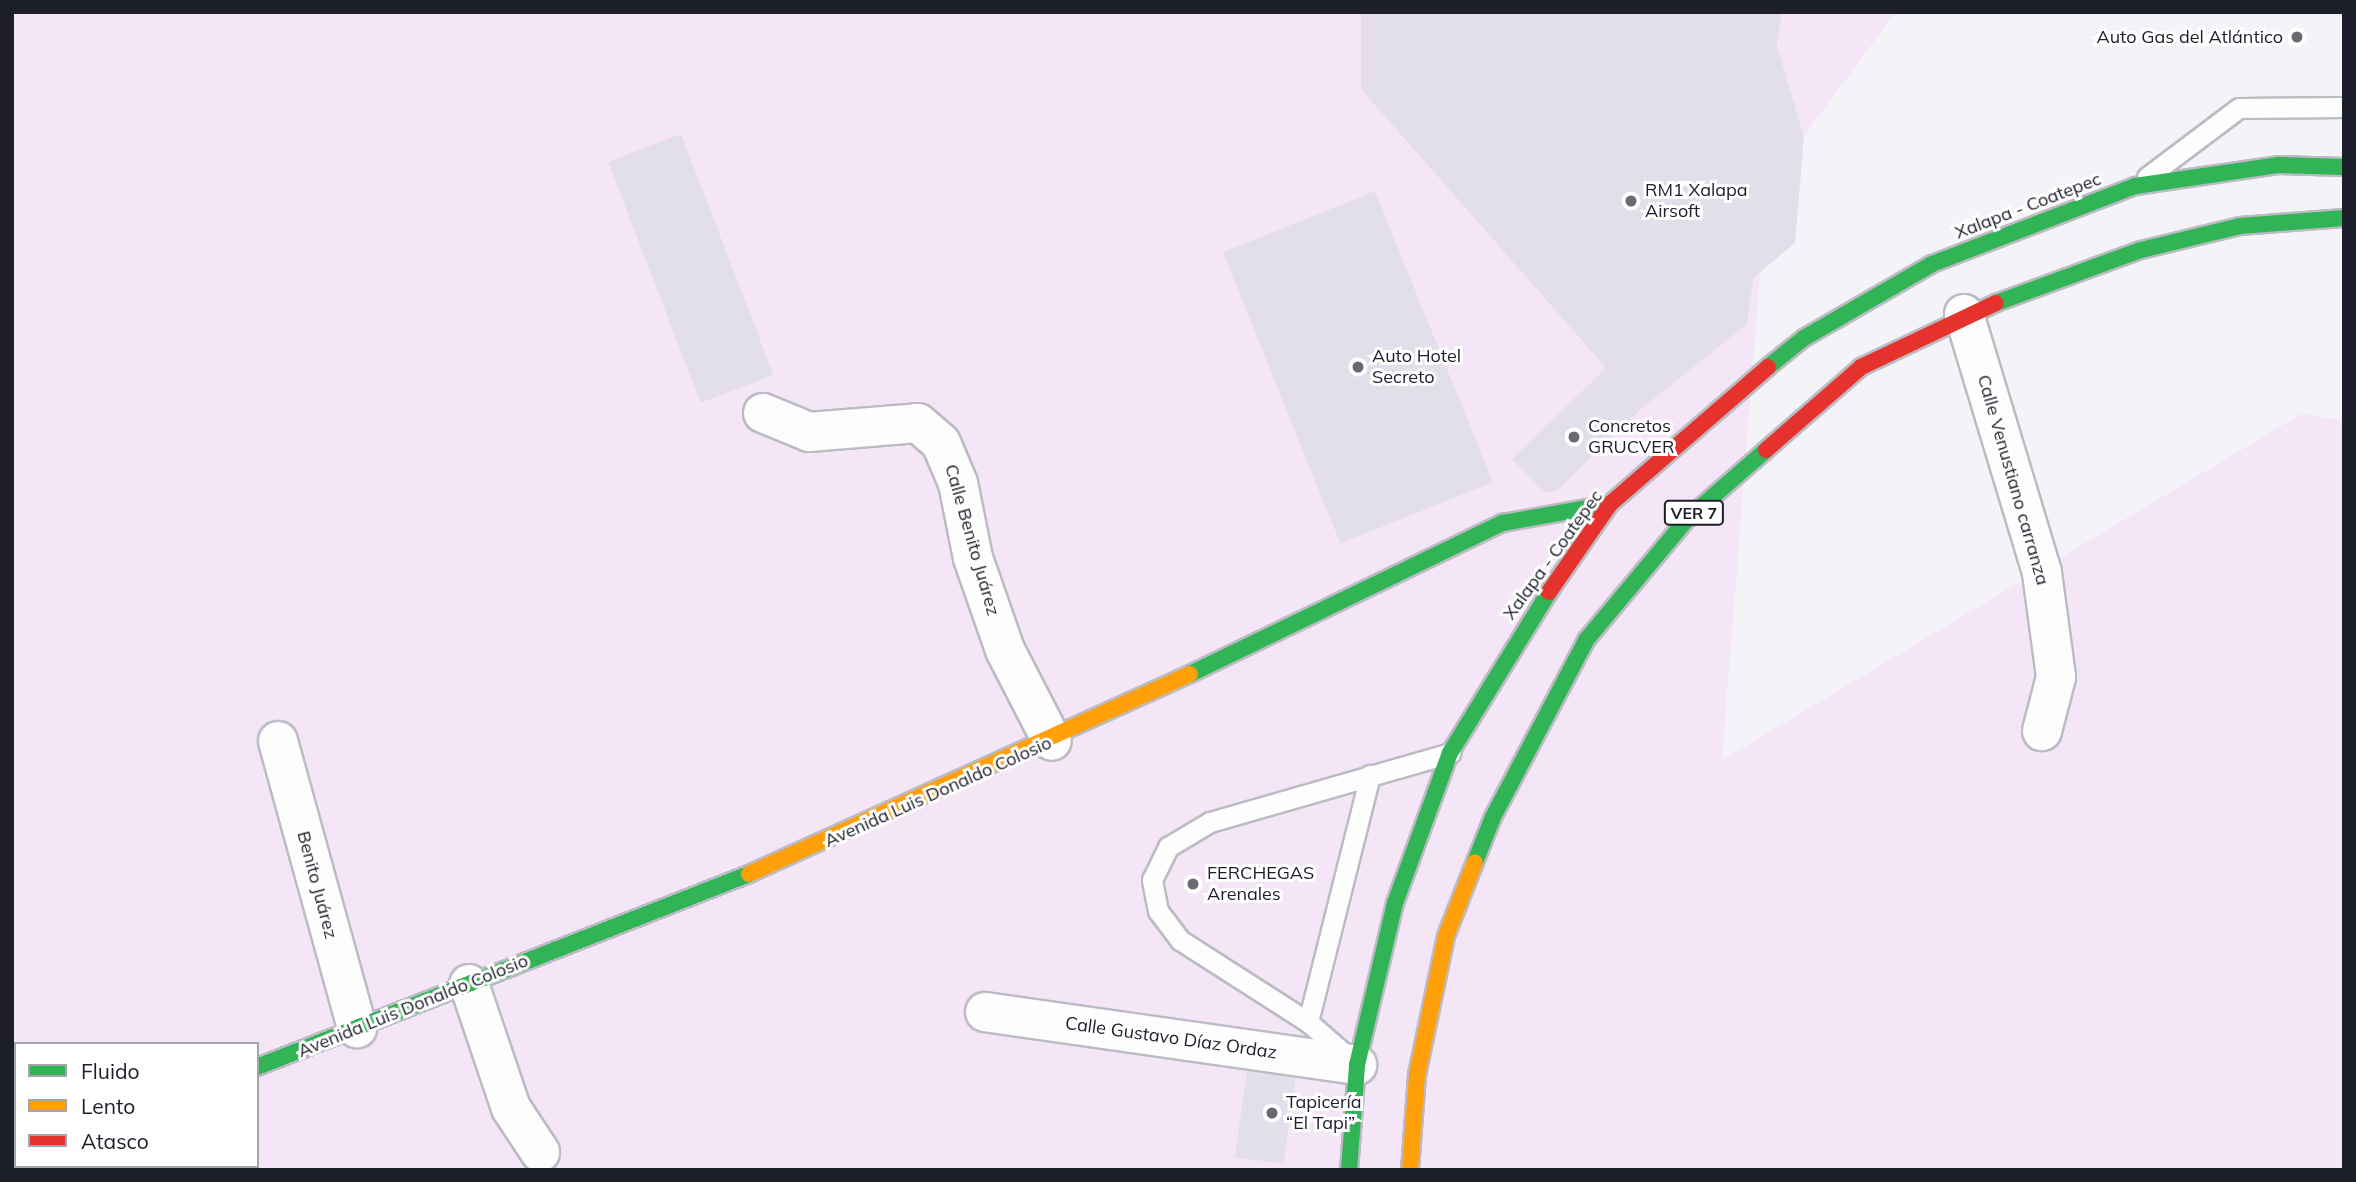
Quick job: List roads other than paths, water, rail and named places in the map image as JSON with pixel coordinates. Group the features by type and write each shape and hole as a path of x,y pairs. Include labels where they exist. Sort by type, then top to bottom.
{"main road":[{"name":"Xalapa - Coatepec","path":"1349,1170 1357,1065 1395,903 1450,753 1523,629 1610,505 1700,421 1804,338 1932,264 2135,186 2279,165 2344,167"},
{"name":"VER 7","path":"1410,1170 1417,1075 1446,936 1493,817 1587,639 1678,529 1767,443 1861,367 1964,314 2141,250 2240,226 2344,218"},
{"name":"Avenida Luis Donaldo Colosio","path":"259,1067 802,853 1052,741 1503,523 1610,505"}],"street":[{"name":"Calle Venustiano carranza","path":"1964,314 2042,573 2056,677 2042,731"},
{"name":"Calle Benito Juárez","path":"763,413 809,432 918,424 941,443 958,483 973,558 1005,650 1052,741"},
{"name":"Benito Juárez","path":"278,741 357,1028"},
{"path":"469,984 511,1108 540,1152"},
{"name":"Calle Gustavo Díaz Ordaz","path":"985,1012 1357,1065"}],"lane":[{"path":"2135,186 2239,108 2344,107"},
{"path":"1357,1065 1308,1022 1180,940 1158,911 1152,880 1168,847 1210,822 1450,753"},
{"path":"1308,1022 1370,775"}],"place":[{"name":"Auto Gas del Atlántico","path":"2297,37"},
{"name":"RM1 Xalapa Airsoft","path":"1631,201"},
{"name":"Auto Hotel Secreto","path":"1358,367"},
{"name":"Concretos GRUCVER","path":"1574,437"},
{"name":"FERCHEGAS Arenales","path":"1193,884"},
{"name":"Tapicería “El Tapi”","path":"1272,1113"}]}
